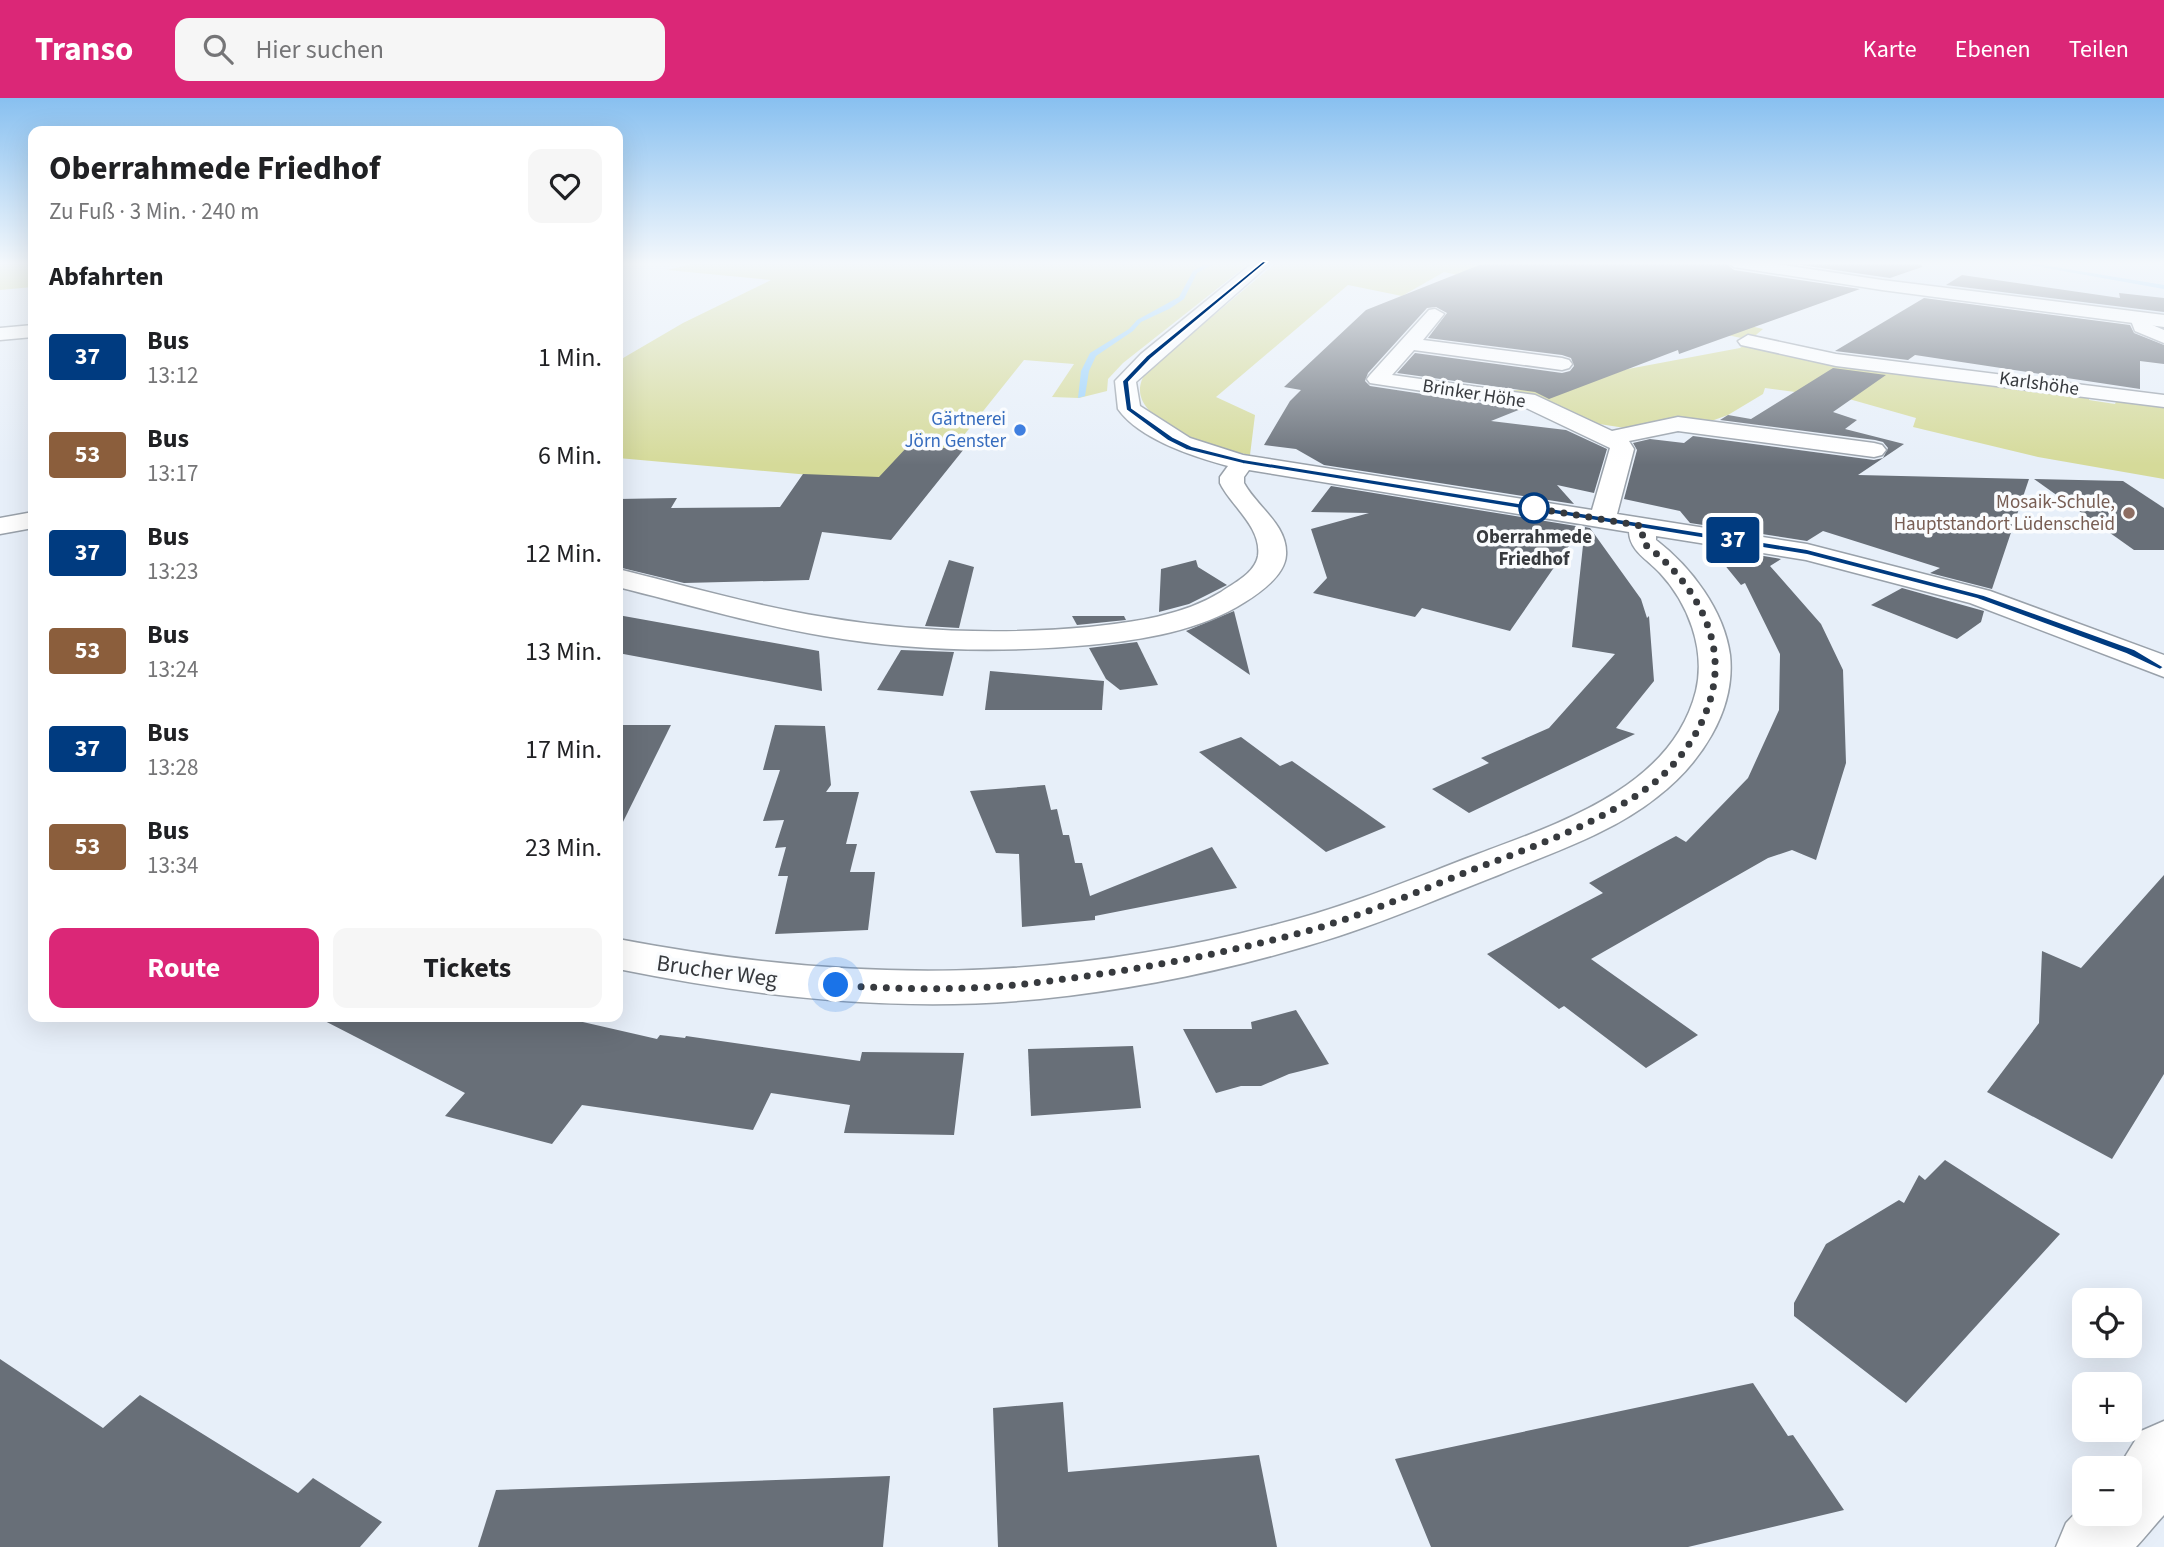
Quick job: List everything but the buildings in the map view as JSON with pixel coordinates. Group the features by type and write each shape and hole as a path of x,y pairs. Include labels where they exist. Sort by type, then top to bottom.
{"street":[{"path":"1183,330 1142,364 1125,381 1124,388 1129,409 1170,439 1202,453 1243,462 1807,552 1934,584 2022,611 2164,667"},
{"name":"Brinker Höhe","path":"1421,330 1377,379 1527,400 1610,439"},
{"path":"2148,330 2164,337"},
{"path":"0,334 28,331"},
{"name":"Karlshöhe","path":"1748,341 1836,360 2164,401"},
{"name":"Brinker Höhe","path":"1409,344 1562,364"},
{"path":"1610,439 1678,424 1874,450"},
{"path":"1602,519 1622,449 1620,444 1610,439"},
{"path":"623,579 854,631 967,639 1081,635 1133,630 1194,617 1227,603 1259,578 1272,558 1271,542 1264,526 1232,483 1231,477 1243,462"},
{"path":"0,526 28,521"},
{"name":"Brucher Weg","path":"623,955 755,979 890,989 1039,983 1150,966 1303,932 1391,902 1555,837 1644,790 1677,760 1699,727 1713,695 1715,661 1704,615 1681,579 1643,543 1642,526"},
{"path":"2142,1490 2164,1453"},
{"path":"2090,1547 2110,1526"}],"green space":[{"path":"672,330 1165,330 1123,363 1108,379 1107,391 1079,398 1052,397 1074,364 1024,360 952,450 889,482 623,458 623,358"},
{"path":"1196,330 1295,330 1216,397 1255,415 1250,455 1194,438 1156,417 1144,403 1140,388 1147,371"},
{"path":"1703,330 1762,330 1750,340"},
{"path":"1746,343 2089,397 2089,400 2115,404 2118,397 2164,404 2164,479 2038,457 1913,427 1916,418 1849,399 1765,388 1763,394 1728,415 1703,424 1625,428 1593,423 1506,392 1740,348"}],"waterway":[{"path":"1081,396 1085,371 1093,355 1131,330"}],"bus line":[{"name":"37","path":"1183,330 1135,370 1125,381 1124,388 1129,409 1170,439 1202,453 1243,462 1807,552 1980,597 2164,667"}],"place":[{"name":"Gärtnerei Jörn Genster","path":"1020,430"},
{"name":"Oberrahmede Friedhof","path":"1534,508"},
{"name":"Mosaik-Schule, Hauptstandort Lüdenscheid","path":"2129,513"}],"route":[{"path":"836,985 890,989 1039,983 1150,966 1255,944 1303,932 1391,902 1501,860 1555,837 1644,790 1677,760 1699,727 1713,695 1715,661 1704,615 1681,579 1662,558 1643,543 1642,526 1534,508"}]}
